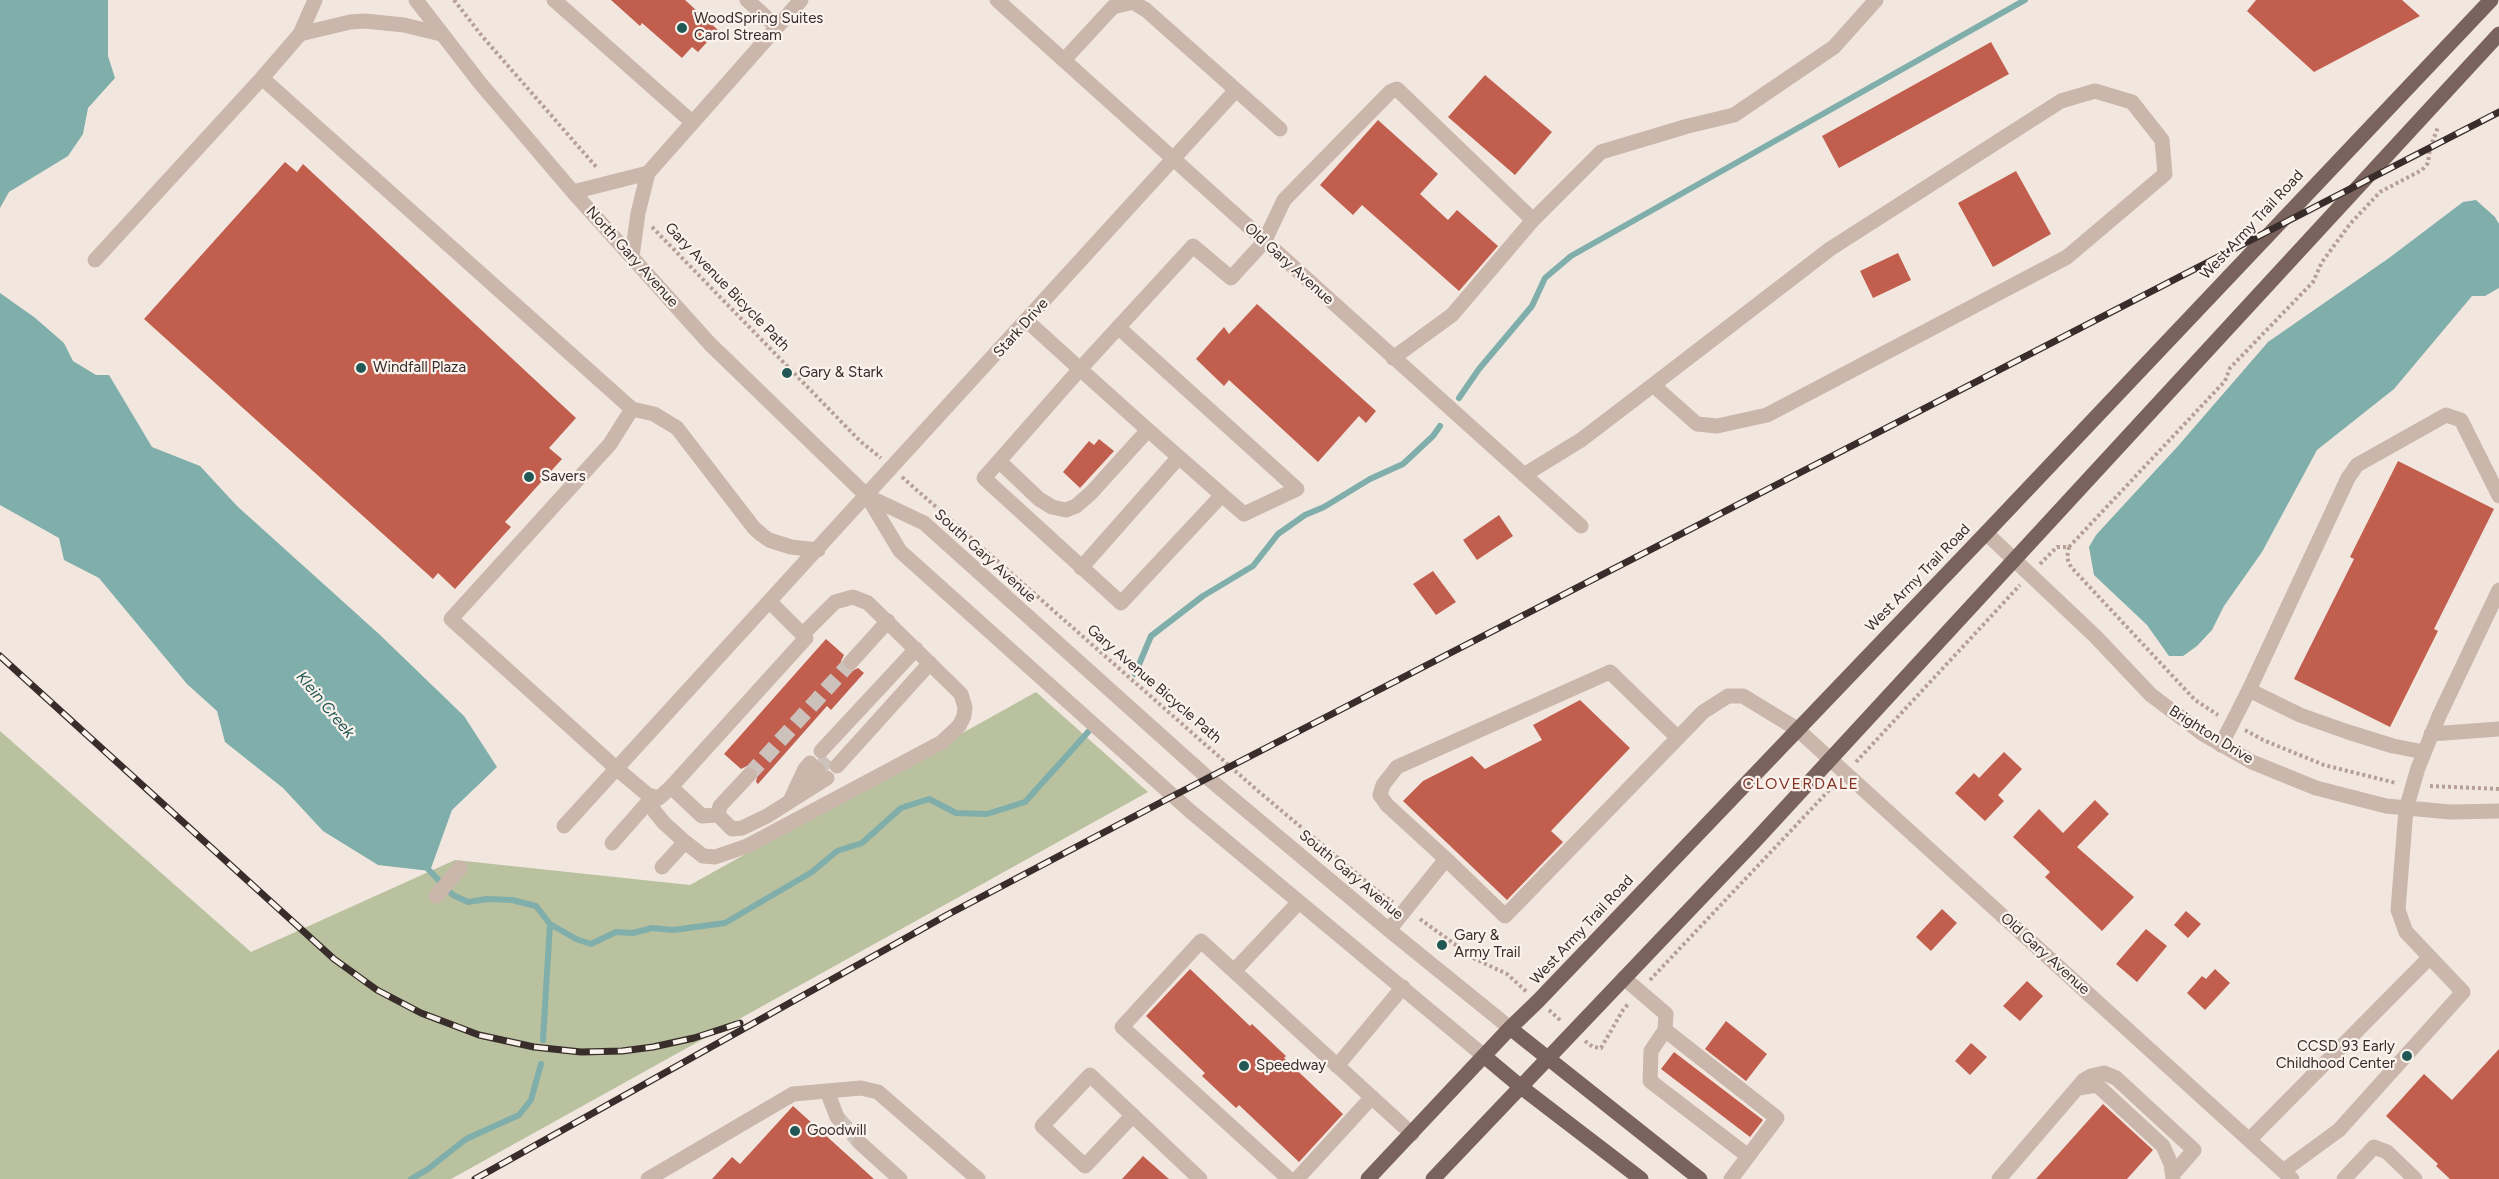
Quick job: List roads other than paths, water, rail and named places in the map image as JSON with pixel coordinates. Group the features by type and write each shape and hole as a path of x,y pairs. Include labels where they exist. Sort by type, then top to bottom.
{"main road":[{"name":"West Army Trail Road","path":"1368,1179 1986,533 2491,0"},
{"path":"1433,1179 1548,1060 2015,560 2499,34"},
{"name":"South Gary Avenue","path":"1510,1028 1700,1179"},
{"path":"1484,1056 1641,1179"}],"street":[{"path":"95,260 262,78 300,33 315,0"},
{"name":"North Gary Avenue","path":"416,0 441,34 573,192 711,344 867,496"},
{"path":"554,0 692,122"},
{"path":"747,0 777,27"},
{"path":"632,257 638,213 648,173 801,0"},
{"name":"Old Gary Avenue","path":"997,0 1581,526"},
{"path":"1393,358 1452,315 1533,220 1600,152 1734,115 1834,47 1876,0"},
{"path":"1064,60 1113,7 1133,2 1146,10 1280,129"},
{"path":"300,33 343,23 365,21 441,34"},
{"path":"262,78 632,409 666,419 677,428 754,528 762,535 769,540 791,547 818,550"},
{"path":"1222,495 1121,603 984,478 1193,246 1231,278 1264,242 1284,200 1390,92 1397,89 1533,220"},
{"name":"Stark Drive","path":"564,826 1236,90"},
{"path":"1524,476 1581,440 1830,249 2061,100 2095,92 2132,102 2162,140 2165,174 2067,257 1767,415 1717,426 1697,424 1653,385"},
{"path":"573,192 648,173"},
{"path":"1026,321 1244,514 1297,489 1118,327"},
{"path":"632,409 610,444 451,619 649,798 664,823 685,842 703,856 715,857 747,846 942,742 959,726 965,707 961,694 885,618 868,603 853,597 844,598 830,606 671,787 658,798 649,798"},
{"path":"2222,744 2356,465 2446,415 2461,420 2499,496"},
{"path":"999,461 1039,499 1052,507 1066,510 1076,506 1091,493 1148,430"},
{"path":"1081,568 1179,457"},
{"path":"867,496 900,551 1182,803 1484,1056"},
{"name":"South Gary Avenue","path":"867,496 924,523 1200,771 1510,1028"},
{"name":"Brighton Drive","path":"1986,533 2095,636 2151,695 2181,719 2252,762 2316,788 2406,809 2499,811"},
{"path":"2287,1175 2339,1130 2463,992 2406,933 2398,910 2406,809 2431,734 2499,590"},
{"path":"770,602 805,636"},
{"path":"851,662 885,618"},
{"path":"671,787 702,816 718,815 732,829 742,828 790,801 923,656"},
{"path":"824,764 923,656"},
{"path":"1389,930 1446,859 1387,805 1380,795 1383,785 1397,766 1610,672 1678,738"},
{"path":"2249,690 2300,715 2393,746 2424,752"},
{"name":"Old Gary Avenue","path":"1446,859 1505,916 1703,712 1728,696 1743,696 1797,729 1830,758 2287,1175"},
{"path":"2431,734 2499,729"},
{"path":"718,815 720,806 749,776"},
{"path":"612,843 649,798"},
{"path":"662,867 685,842"},
{"path":"435,896 460,868"},
{"path":"1234,971 1299,902"},
{"path":"1289,1179 1122,1027 1201,941 1412,1134"},
{"path":"2249,1140 2430,957"},
{"path":"1624,978 1666,1014 1665,1030 1651,1051 1650,1081 1748,1156"},
{"path":"1337,1066 1403,987"},
{"path":"1665,1030 1777,1118 1731,1179"},
{"path":"1999,1179 2077,1088 2091,1076 2104,1073 2116,1078 2194,1150 2173,1176"},
{"path":"1132,1115 1085,1172 1042,1126 1090,1075 1200,1179"},
{"path":"2077,1088 2097,1085 2163,1146 2173,1176"},
{"path":"648,1179 793,1094 861,1088 878,1092 967,1176"},
{"path":"827,1091 837,1117"},
{"path":"1297,1179 1372,1097"},
{"path":"860,1143 900,1179"},
{"path":"2344,1179 2374,1147 2387,1152 2415,1179"}],"water":[{"path":"0,0 108,0 108,56 115,78 88,108 83,134 68,156 9,192 0,208"},
{"path":"2476,200 2495,217 2499,224 2499,288 2485,296 2472,296 2394,389 2317,450 2262,552 2224,606 2212,630 2197,646 2183,656 2169,656 2147,625 2094,575 2089,547 2096,535 2178,446 2268,342 2389,258 2463,202"},
{"path":"0,293 34,317 64,343 73,361 96,375 109,375 152,447 200,466 237,506 379,634 464,716 497,767 452,810 430,871 378,865 323,831 283,788 225,742 217,711 187,684 99,578 64,560 59,538 0,505"}],"waterway":[{"path":"1459,398 1479,369 1532,306 1545,278 1571,256 2025,0"},
{"path":"1135,674 1151,636 1203,596 1253,566 1278,534 1305,515 1324,507 1370,479 1403,464 1433,436 1440,426"},
{"path":"550,924 576,939 591,944 616,932 633,933 652,928 673,930 725,923 812,872 837,851 862,843 901,808 929,799 956,813 987,814 1025,802 1089,731"},
{"name":"Klein Creek","path":"426,867 453,895 468,902 487,899 512,900 536,906 550,924 543,1040"},
{"name":"Klein Creek","path":"411,1179 428,1169 466,1139 519,1115 531,1100 541,1064"}],"tunnel":[{"path":"749,775 851,662"},
{"path":"818,770 829,758"},
{"path":"837,1117 860,1143"}],"railway":[{"path":"475,1179 947,915 1173,796 2499,112"},
{"path":"0,656 334,959 377,990 421,1013 479,1035 534,1047 581,1052 622,1051 653,1047 694,1038 740,1023"}],"place":[{"name":"WoodSpring Suites Carol Stream","path":"682,28"},
{"name":"Windfall Plaza","path":"361,368"},
{"name":"Gary & Stark","path":"787,373"},
{"name":"Savers","path":"529,477"},
{"name":"Gary & Army Trail","path":"1442,945"},
{"name":"CCSD 93 Early Childhood Center","path":"2407,1056"},
{"name":"Speedway","path":"1244,1066"},
{"name":"Goodwill","path":"795,1131"}],"district":[{"name":"CLOVERDALE","path":"1801,784"}]}
